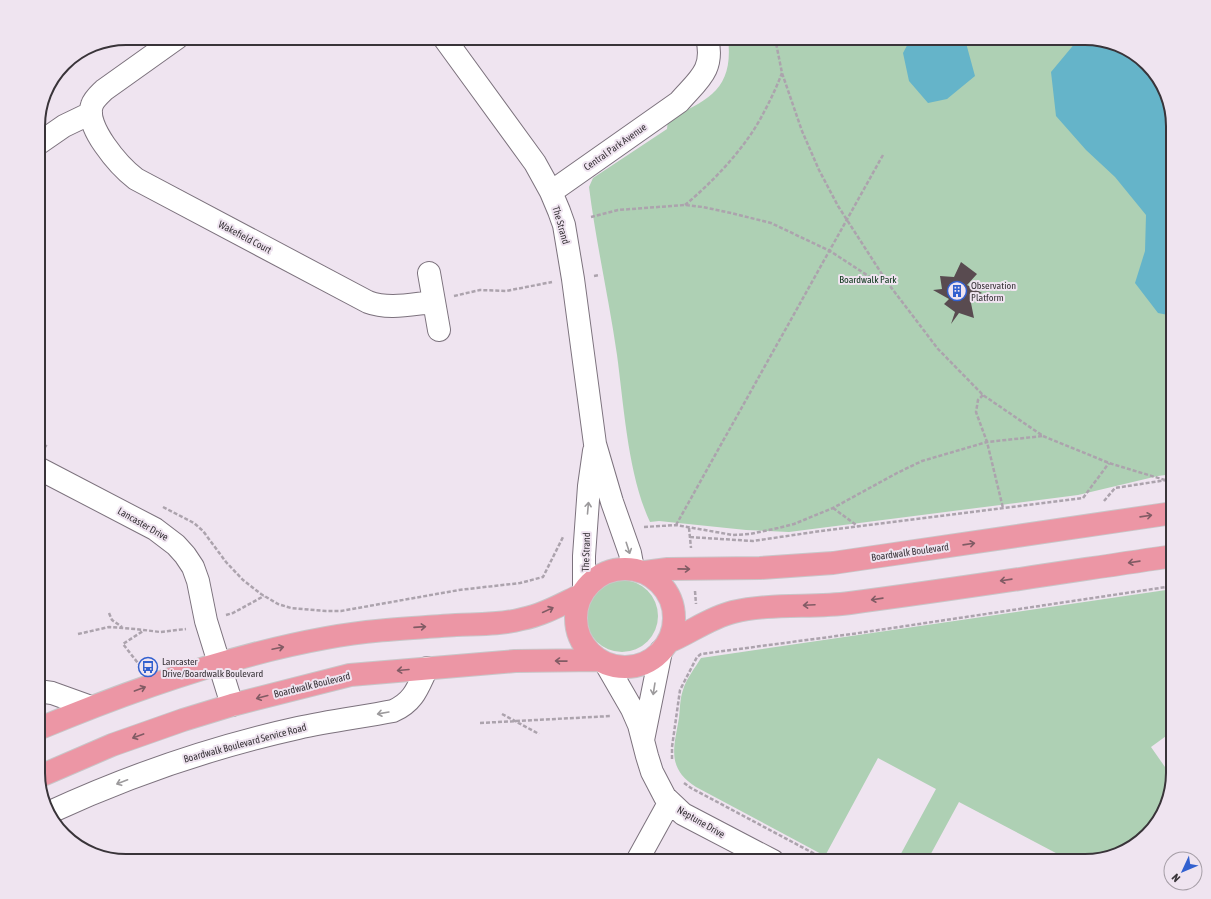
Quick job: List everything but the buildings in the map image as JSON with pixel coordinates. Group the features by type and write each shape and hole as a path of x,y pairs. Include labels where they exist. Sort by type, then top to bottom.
{"main road":[{"name":"Boardwalk Boulevard","path":"639,571 668,569 760,568 834,563 1166,514"},
{"path":"582,592 576,609 576,624 580,638 588,651 603,662 621,667 636,666 649,660 664,647 680,637 715,618 734,612 754,609 848,603 1166,557"},
{"path":"45,726 91,707 154,684 266,650 375,630 501,623 536,616 582,592 594,579 606,571 620,568 639,571 659,582 668,595 674,610 673,627 664,647"},
{"name":"Boardwalk Boulevard","path":"45,774 112,745 183,720 232,705 350,675 515,661 603,662"}],"street":[{"path":"45,139 64,126 91,113 93,102 104,90 167,45"},
{"name":"The Strand","path":"449,45 535,163 551,192 564,225 573,279 595,444 623,534 639,571"},
{"name":"Central Park Avenue","path":"551,192 679,102 701,79 709,56 708,45"},
{"name":"Central Park Avenue","path":"679,102 697,98 704,94 716,79 723,64 722,45"},
{"name":"Wakefield Court","path":"91,113 93,124 99,135 122,166 136,179 368,302 375,305 396,306 436,316"},
{"path":"429,273 436,316"},
{"name":"The Strand","path":"582,592 584,549 595,444"},
{"name":"Lancaster Drive","path":"45,472 155,529 176,545 185,555 193,567 198,581 206,621 232,705"},
{"path":"642,713 664,647"},
{"name":"Neptune Drive","path":"603,662 642,713 643,740 647,756 664,797 683,814 759,854"},
{"name":"Boardwalk Boulevard Service Road","path":"54,810 177,761 299,728 393,711 403,706 412,698 427,668"},
{"path":"45,692 52,693 91,707"},
{"path":"641,854 669,803"}],"path":[{"path":"776,45 782,73 802,131 819,170 846,221 887,282 938,349 983,394 1010,415 1043,436 1109,463 1165,480"},
{"path":"684,206 706,187 724,168 749,136 764,113 782,73"},
{"path":"676,525 883,155"},
{"path":"591,217 618,210 684,206 703,207 770,222 830,252 876,281 887,282"},
{"path":"436,316 441,302 458,295 487,289 506,291 541,283 600,275"},
{"path":"983,394 978,400 976,412 987,442 1003,508"},
{"path":"623,534 647,526 676,525 733,535 750,534 794,524 833,508 922,461 987,442 1043,436"},
{"path":"45,446 52,449"},
{"path":"690,537 753,541 1083,498 1109,463"},
{"path":"1080,526 1115,488 1165,480"},
{"path":"162,506 194,523 203,531 226,562 243,580 264,596 278,604 291,608 326,611 341,611 459,590 520,583 543,577 565,533"},
{"path":"833,508 859,527"},
{"path":"673,764 672,747 680,690 697,657 701,654 1166,587"},
{"path":"78,634 109,627 160,632 199,626 206,621 233,613 264,596"},
{"path":"109,613 112,620 124,628"},
{"path":"143,631 123,644 154,684"},
{"path":"480,722 677,712"},
{"path":"502,714 539,734"},
{"path":"681,779 691,788 815,854"}],"green space":[{"name":"Boardwalk Park","path":"728,45 1090,45 1111,49 1121,53 1142,69 1158,90 1162,100 1166,126 1166,475 1078,495 789,532 746,530 659,521 650,522 637,483 632,462 614,334 589,187 593,178 667,129 668,119 696,106 716,90 727,70"},
{"path":"622,580 642,586 652,596 658,616 652,636 642,646 622,652 602,646 592,636 586,616 592,596 602,586"},
{"path":"1166,590 1166,736 1151,747 1166,768 1166,778 1162,799 1155,814 1142,830 1126,843 1111,850 1085,854 1058,854 959,802 931,854 901,854 936,789 878,758 826,854 821,854 696,787 686,780 680,772 674,756 674,748 682,693 688,678 701,658"}],"water":[{"path":"907,45 967,45 975,76 947,99 928,103 909,81 903,53"},
{"path":"1074,45 1090,45 1111,49 1126,56 1142,69 1158,90 1162,100 1166,126 1166,315 1158,313 1135,283 1145,251 1146,215 1115,177 1086,150 1056,116 1051,72"}],"place":[{"name":"Observation Platform","path":"957,291"},
{"name":"Lancaster Drive/Boardwalk Boulevard","path":"148,667"}]}
